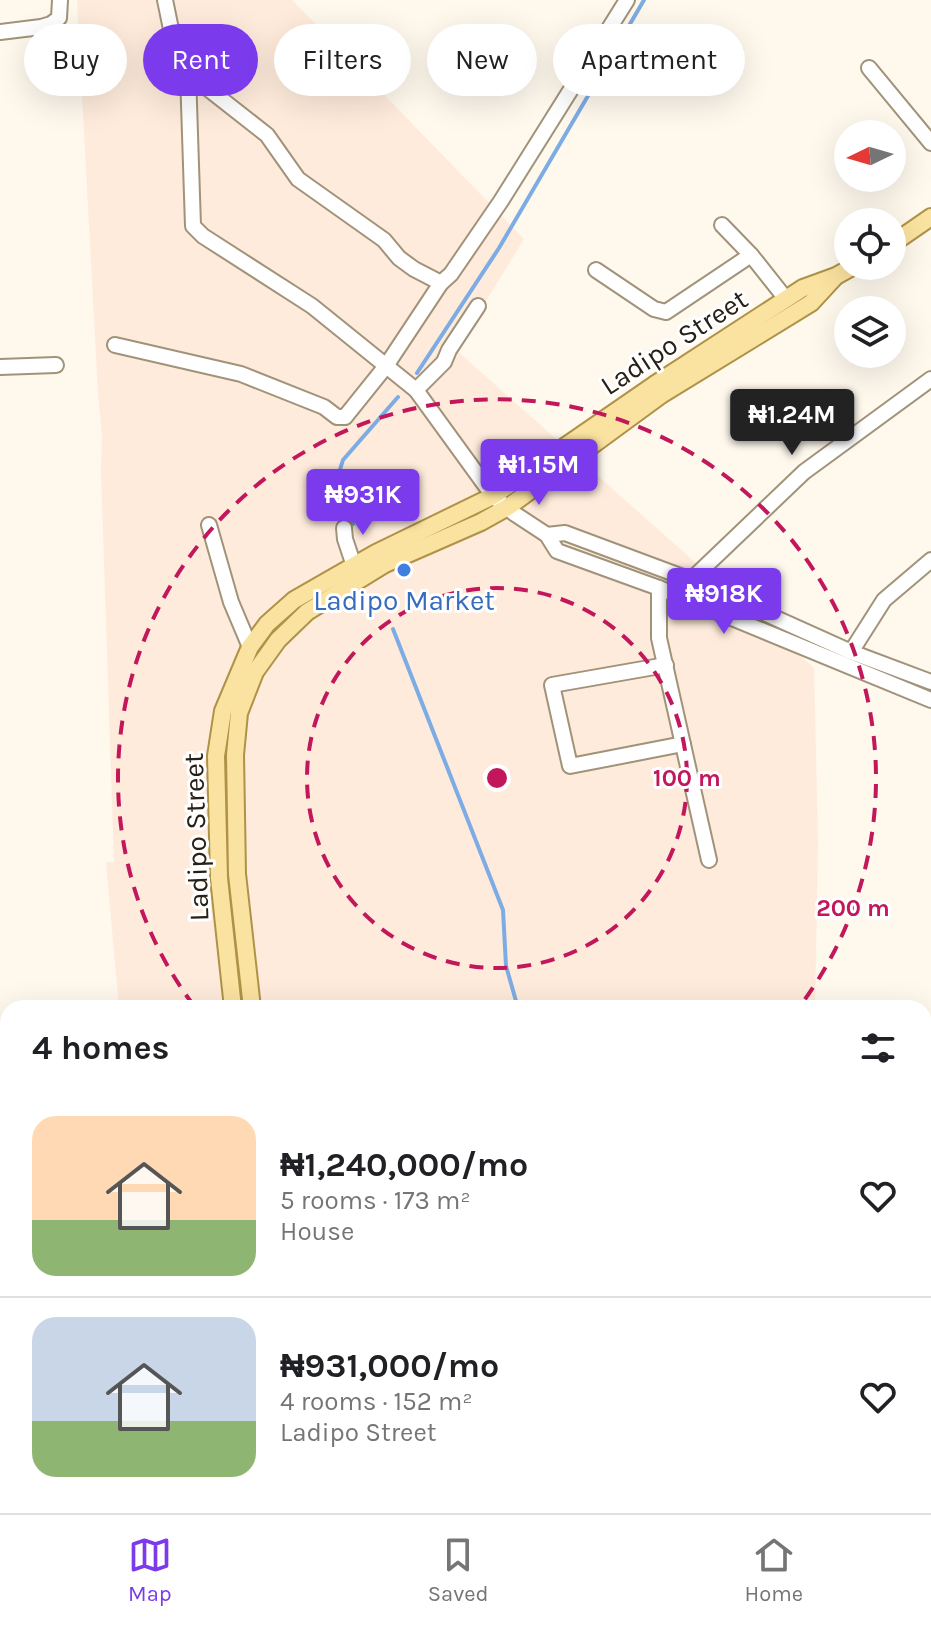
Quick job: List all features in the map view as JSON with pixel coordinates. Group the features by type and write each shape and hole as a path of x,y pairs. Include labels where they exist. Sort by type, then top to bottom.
{"main road":[{"path":"906,236 929,222"},
{"name":"Ladipo Street","path":"232,1000 219,878 216,756 223,711 250,647 267,624 294,600 376,553 493,496 654,385 803,288 834,277"},
{"name":"Ladipo Street","path":"251,1000 237,874 235,755 239,713 255,672 278,640 307,612 385,564 508,507 661,395 811,303 834,278"}],"street":[{"path":"0,32 51,24 59,18 60,0"},
{"path":"165,0 170,24"},
{"path":"115,345 241,374 324,407 337,417 345,417 386,366 501,201 627,0"},
{"path":"869,68 931,143"},
{"path":"189,96 193,226 203,236 312,306 416,390 493,496 547,535 557,551 659,588 931,700"},
{"path":"217,96 267,135 298,179 384,240 399,258 414,269 441,283"},
{"path":"722,225 786,299"},
{"path":"596,270 654,309 666,312 751,255"},
{"path":"416,390 444,362 478,306"},
{"path":"0,367 56,365"},
{"path":"691,580 804,472 931,379"},
{"path":"209,525 231,602 250,647"},
{"path":"344,528 354,566"},
{"path":"547,535 565,533 691,580 851,652 931,682"},
{"path":"851,652 884,600 931,560"},
{"path":"659,588 659,638 709,860"},
{"path":"666,665 552,685 570,766 683,744"}],"shaded area":[{"name":"Ladipo Market","path":"77,0 292,0 315,24 274,24 274,96 385,96 524,239 456,350 814,668 818,843 815,1000 118,1000 106,862 114,862 102,435 82,96 127,96 127,24 78,24"}],"waterway":[{"path":"417,373 499,248 644,0"},
{"path":"353,524 336,482 343,460 398,397"},
{"path":"393,629 503,910 506,966 516,1000"}],"place":[{"name":"Ladipo Market","path":"404,570"}]}
